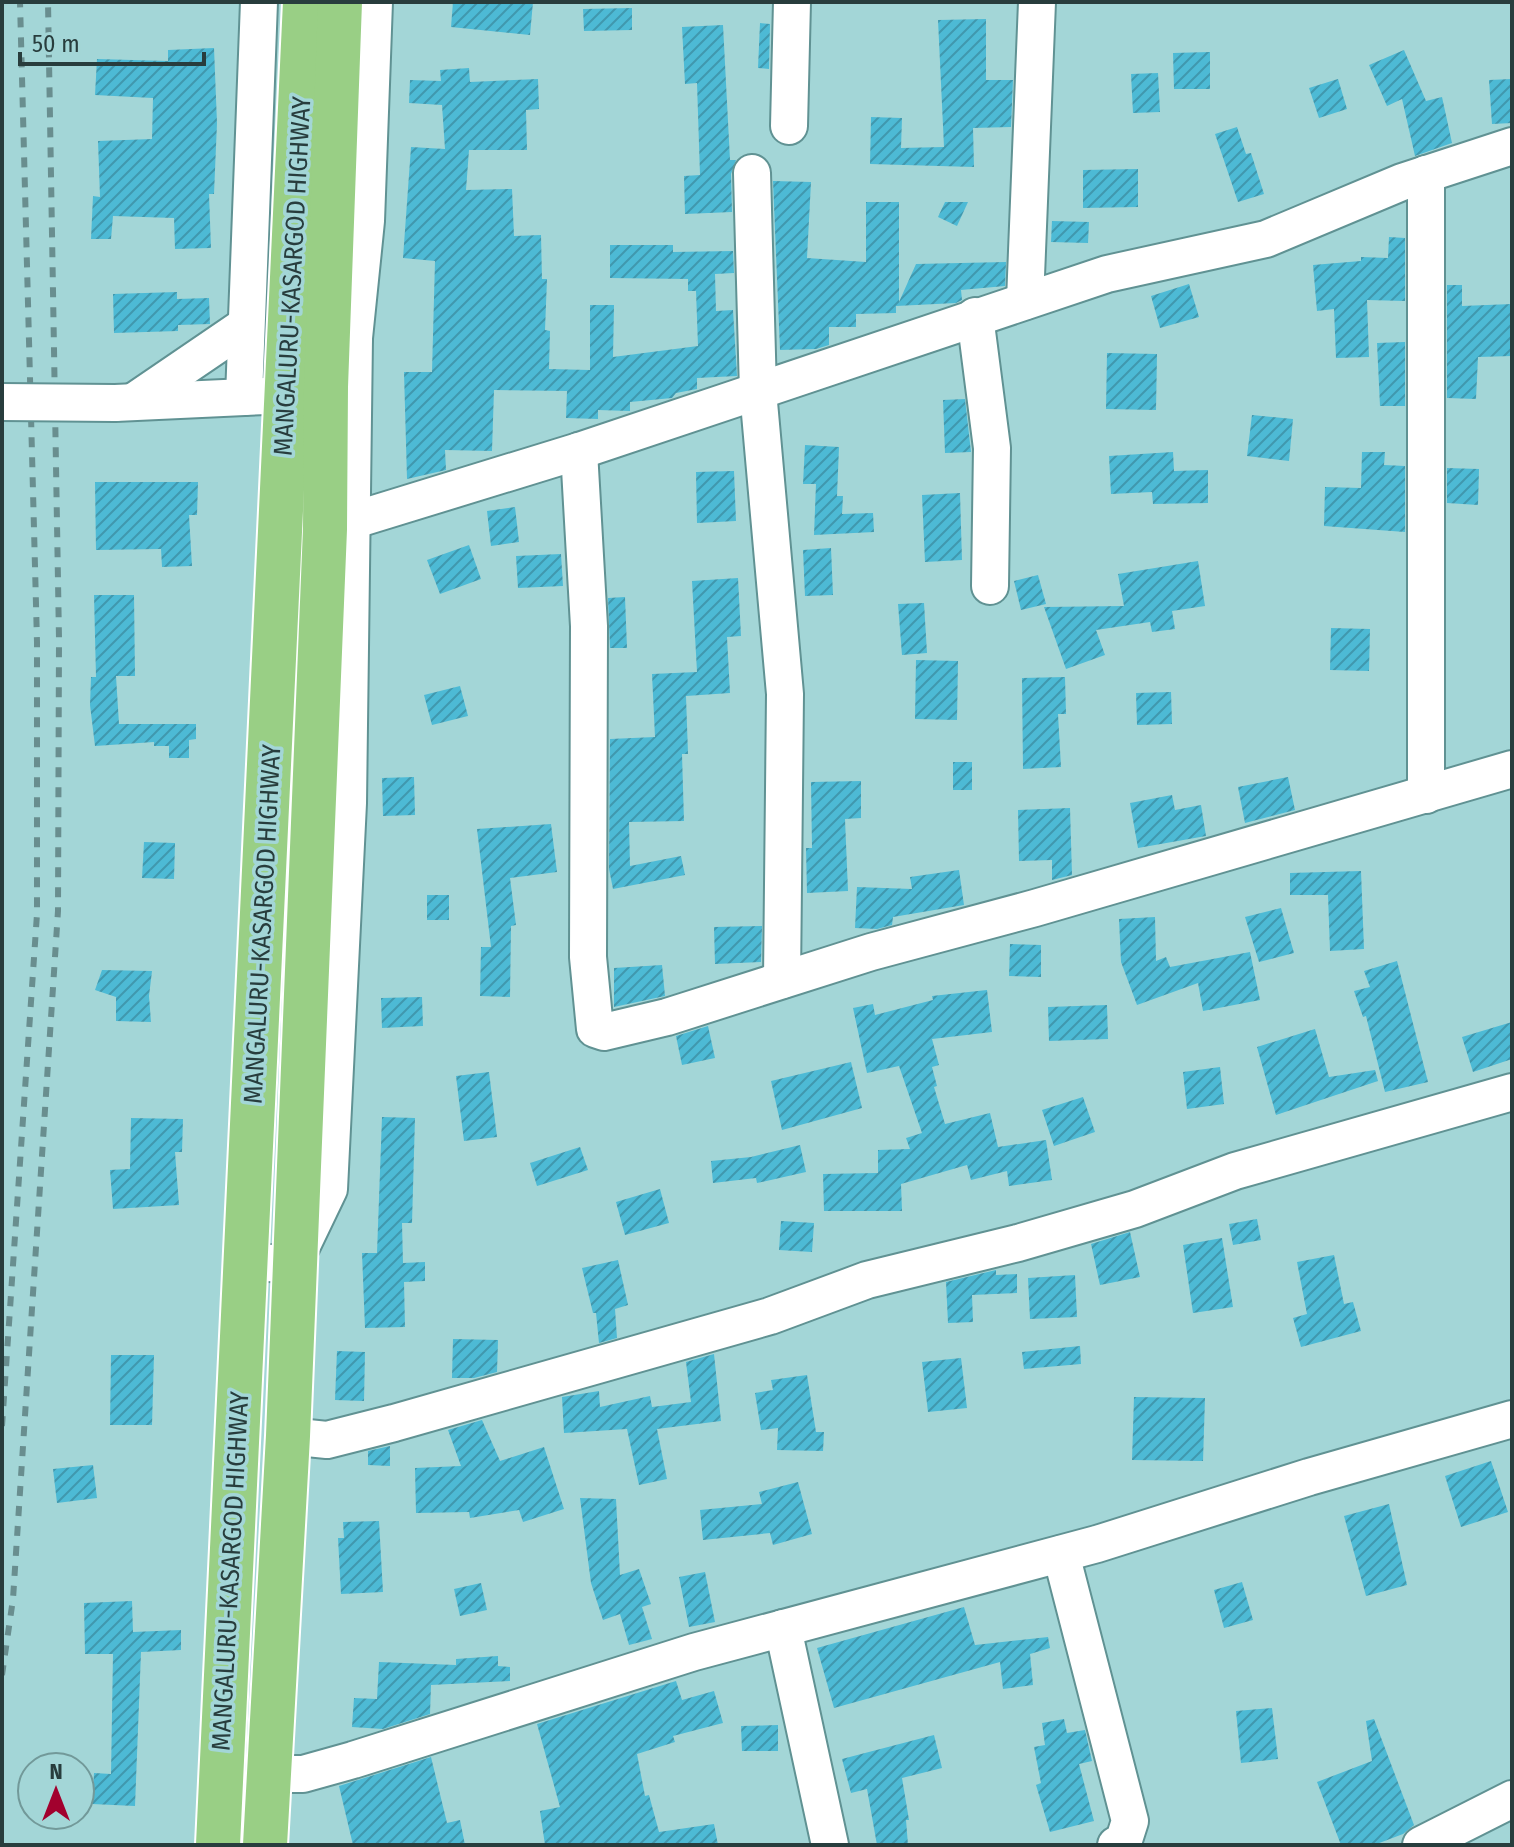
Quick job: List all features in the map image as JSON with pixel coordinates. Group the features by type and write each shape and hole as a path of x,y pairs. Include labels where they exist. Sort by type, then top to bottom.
{"highway":[{"name":"MANGALURU-KASARGOD HIGHWAY","path":"305,2 319,94"},
{"name":"MANGALURU-KASARGOD HIGHWAY","path":"218,1845 285,393 319,94 340,2"},
{"name":"MANGALURU-KASARGOD HIGHWAY","path":"265,1845 288,1436 293,1264 340,524 285,393"}],"street":[{"path":"259,2 246,325 285,393"},
{"path":"374,2 366,221 340,524 579,451 1107,274 1266,239 1426,174 1512,146"},
{"path":"789,126 792,2"},
{"path":"1025,301 1037,2"},
{"path":"752,173 758,391 785,694 782,980"},
{"path":"1426,174 1426,795"},
{"path":"975,316 992,448 990,586"},
{"path":"124,402 246,325"},
{"path":"2,402 124,402 285,393 354,338"},
{"path":"579,451 589,626 588,957 593,1026 604,1032 639,1025 782,980 1512,769"},
{"path":"288,1436 313,1440 349,1436 770,1316 867,1280 1018,1243 1135,1209 1235,1171 1512,1092"},
{"path":"245,1262 293,1264"},
{"path":"269,1774 303,1774 353,1760 694,1652 1061,1554 1309,1477 1512,1420"},
{"path":"1061,1554 1130,1821 1123,1843 1116,1845"},
{"path":"783,1628 830,1845"},
{"path":"1421,1845 1512,1799"}],"building":[{"path":"453,2 533,2 530,35 451,27"},
{"path":"632,8 632,30 584,31 583,9"},
{"path":"986,19 986,80 1013,80 1011,127 973,128 974,167 870,164 871,117 902,118 901,148 944,147 938,20"},
{"path":"760,23 770,24 769,69 758,68"},
{"path":"723,25 730,160 736,160 731,174 732,212 685,214 684,176 700,175 697,83 685,84 682,27"},
{"path":"214,48 217,123 214,194 209,194 211,248 175,249 174,218 113,216 111,239 91,239 93,196 100,197 98,141 152,139 153,98 95,95 97,59 168,61 168,50"},
{"path":"1404,50 1426,101 1442,97 1452,143 1415,156 1402,99 1387,106 1369,65"},
{"path":"1210,52 1210,89 1174,89 1173,53"},
{"path":"469,68 470,82 538,79 539,109 526,110 527,150 469,150 466,190 512,189 514,236 541,235 542,279 547,279 545,330 550,331 549,369 590,370 590,305 614,305 613,357 698,346 696,291 688,291 688,279 610,278 610,245 673,245 673,252 733,251 734,273 715,274 716,311 733,310 737,376 697,378 697,389 676,393 672,398 630,402 630,411 598,410 598,419 566,418 567,391 494,390 492,451 445,450 446,470 407,479 404,372 432,372 435,261 403,258 411,147 445,149 442,105 409,103 410,80 441,81 440,70"},
{"path":"1158,73 1160,112 1133,113 1131,74"},
{"path":"1338,79 1347,109 1319,118 1309,88"},
{"path":"1512,79 1512,123 1492,124 1489,80"},
{"path":"1237,127 1246,154 1251,153 1264,194 1238,202 1215,134"},
{"path":"1138,169 1138,207 1083,208 1083,170"},
{"path":"773,181 811,182 807,258 866,262 866,202 899,202 899,302 916,264 1006,262 1005,286 961,290 962,300 956,303 896,306 896,313 856,314 856,327 829,327 829,345 816,349 780,350"},
{"path":"945,202 968,202 957,226 938,217"},
{"path":"1052,221 1089,222 1088,243 1051,242"},
{"path":"1389,237 1405,238 1405,301 1367,300 1369,357 1336,358 1334,309 1317,311 1313,265 1361,261 1361,257 1388,258"},
{"path":"1189,284 1199,317 1160,328 1151,296"},
{"path":"1447,285 1462,285 1462,306 1512,304 1512,356 1478,357 1476,399 1447,398"},
{"path":"177,292 177,299 209,298 210,324 178,325 178,331 114,333 113,294"},
{"path":"1405,342 1405,406 1380,406 1377,343"},
{"path":"1107,353 1157,354 1156,410 1106,409"},
{"path":"965,399 971,452 945,453 943,400"},
{"path":"1252,415 1293,419 1289,461 1247,456"},
{"path":"805,445 839,447 837,496 843,496 842,514 873,513 874,532 814,535 816,484 803,484"},
{"path":"1173,452 1174,471 1208,470 1208,503 1153,504 1152,492 1111,494 1109,456"},
{"path":"1362,452 1385,452 1384,465 1405,466 1405,532 1324,526 1325,487 1361,488"},
{"path":"1447,468 1479,469 1478,505 1447,503"},
{"path":"734,471 736,521 697,523 696,472"},
{"path":"95,482 198,482 197,515 189,515 192,566 162,567 161,549 96,550"},
{"path":"960,493 962,560 925,562 922,495"},
{"path":"515,507 519,542 491,546 487,511"},
{"path":"469,545 481,579 440,594 427,560"},
{"path":"831,548 833,595 805,596 803,550"},
{"path":"561,554 563,586 518,588 516,556"},
{"path":"1198,561 1205,606 1172,611 1175,629 1152,632 1150,622 1096,630 1105,655 1066,669 1044,607 1124,606 1118,574"},
{"path":"1038,575 1046,604 1021,610 1014,581"},
{"path":"738,578 741,636 727,637 730,693 686,696 688,754 682,754 684,821 629,822 630,866 681,856 685,875 613,889 609,869 610,739 655,737 652,674 697,672 692,581"},
{"path":"94,595 134,595 135,676 116,676 119,724 196,724 196,739 189,740 189,758 169,758 169,746 154,746 154,742 95,746 90,705 91,677 96,677"},
{"path":"625,597 627,648 610,648 608,598"},
{"path":"924,603 927,653 902,655 898,604"},
{"path":"1331,628 1370,629 1369,671 1330,670"},
{"path":"916,660 958,661 957,720 915,719"},
{"path":"1065,677 1066,714 1058,714 1061,767 1023,769 1022,678"},
{"path":"460,686 468,716 432,725 424,695"},
{"path":"1171,692 1172,724 1137,725 1136,693"},
{"path":"953,762 972,762 972,790 953,790"},
{"path":"414,777 415,815 383,816 382,778"},
{"path":"1288,777 1295,810 1245,823 1238,787"},
{"path":"861,781 861,818 845,819 848,891 807,893 806,848 812,848 811,782"},
{"path":"1172,795 1175,810 1201,805 1206,836 1138,848 1130,803"},
{"path":"1070,808 1072,875 1052,880 1052,860 1019,861 1018,810"},
{"path":"551,824 557,872 510,878 516,925 511,926 510,997 480,996 481,947 491,947 477,829"},
{"path":"144,842 175,843 174,879 142,878"},
{"path":"959,870 964,905 893,917 892,925 877,929 855,928 857,887 912,889 910,877"},
{"path":"1361,871 1364,949 1330,951 1328,895 1290,895 1290,873"},
{"path":"427,895 449,895 449,920 427,920"},
{"path":"1281,908 1294,953 1259,962 1245,917"},
{"path":"1155,917 1156,961 1166,957 1170,967 1250,952 1260,1000 1203,1011 1198,983 1137,1005 1121,962 1119,919"},
{"path":"762,926 761,962 715,964 714,927"},
{"path":"1010,944 1041,945 1041,977 1009,976"},
{"path":"1397,961 1428,1082 1385,1092 1366,1016 1363,1017 1354,991 1370,987 1364,971"},
{"path":"662,965 665,996 614,1007 614,968"},
{"path":"102,970 152,971 149,996 151,1022 116,1021 116,997 95,990"},
{"path":"987,990 992,1032 932,1039 939,1065 932,1067 937,1086 934,1087 945,1124 990,1113 998,1147 1046,1140 1052,1180 1009,1186 1007,1171 971,1180 967,1165 901,1184 902,1211 824,1211 823,1174 878,1173 878,1150 910,1149 906,1138 922,1133 899,1066 867,1073 853,1008 873,1004 875,1015 933,1000 932,996"},
{"path":"422,997 423,1026 382,1028 381,998"},
{"path":"1107,1005 1108,1039 1049,1041 1048,1007"},
{"path":"1512,1022 1512,1059 1473,1072 1462,1037"},
{"path":"708,1026 715,1058 682,1065 676,1036"},
{"path":"1315,1029 1329,1077 1375,1070 1378,1081 1276,1115 1257,1047"},
{"path":"851,1062 862,1108 782,1130 771,1081"},
{"path":"1220,1067 1224,1104 1187,1109 1183,1072"},
{"path":"489,1072 497,1137 464,1141 456,1076"},
{"path":"1083,1097 1095,1132 1054,1146 1042,1110"},
{"path":"382,1117 415,1118 412,1223 402,1223 403,1263 425,1262 425,1281 404,1282 405,1327 365,1328 362,1253 377,1253"},
{"path":"131,1118 183,1119 182,1152 175,1152 179,1205 113,1209 110,1170 130,1169"},
{"path":"800,1145 806,1172 757,1183 756,1178 713,1183 711,1161 751,1157"},
{"path":"580,1147 588,1170 537,1186 530,1163"},
{"path":"660,1189 669,1223 625,1235 616,1202"},
{"path":"1257,1219 1261,1240 1233,1245 1229,1224"},
{"path":"781,1221 814,1223 812,1252 779,1250"},
{"path":"1130,1232 1140,1277 1100,1285 1091,1244"},
{"path":"1222,1238 1233,1307 1193,1313 1183,1245"},
{"path":"1334,1255 1344,1304 1353,1302 1361,1331 1301,1347 1293,1318 1307,1314 1297,1262"},
{"path":"618,1260 628,1305 615,1309 617,1338 599,1343 596,1313 593,1313 582,1268"},
{"path":"996,1270 996,1275 1017,1274 1017,1293 972,1295 973,1322 948,1323 946,1282"},
{"path":"1075,1275 1077,1317 1030,1319 1028,1278"},
{"path":"453,1339 498,1340 497,1372 474,1378 452,1378"},
{"path":"1080,1346 1081,1364 1024,1369 1022,1352"},
{"path":"337,1351 365,1352 364,1401 335,1400"},
{"path":"714,1354 721,1421 657,1429 667,1479 639,1485 627,1429 564,1433 562,1397 599,1391 600,1407 650,1396 652,1407 691,1402 686,1362"},
{"path":"111,1355 154,1355 152,1425 110,1425"},
{"path":"961,1358 967,1408 928,1412 922,1362"},
{"path":"807,1375 816,1432 824,1432 823,1451 777,1450 778,1428 761,1430 755,1393 773,1390 771,1380"},
{"path":"1134,1397 1205,1398 1203,1461 1132,1460"},
{"path":"482,1420 500,1461 544,1447 564,1509 523,1522 519,1510 470,1518 469,1512 416,1513 415,1468 461,1466 448,1430"},
{"path":"390,1446 390,1466 368,1465 368,1451"},
{"path":"1491,1461 1508,1512 1461,1527 1445,1476"},
{"path":"93,1465 97,1498 57,1503 53,1469"},
{"path":"798,1482 812,1534 773,1545 770,1533 703,1540 700,1510 762,1504 759,1492"},
{"path":"580,1498 616,1499 620,1575 639,1569 651,1604 642,1607 652,1639 629,1645 620,1614 603,1620 591,1583"},
{"path":"1389,1504 1407,1585 1366,1596 1344,1516"},
{"path":"379,1521 383,1592 341,1594 338,1538 344,1538 343,1522"},
{"path":"705,1572 715,1622 689,1627 679,1577"},
{"path":"1242,1582 1253,1620 1224,1628 1214,1590"},
{"path":"481,1583 487,1610 460,1616 454,1589"},
{"path":"132,1601 133,1632 181,1630 181,1650 141,1652 135,1806 96,1804 96,1773 111,1774 113,1654 85,1654 84,1603"},
{"path":"964,1607 975,1645 1048,1637 1050,1648 1030,1654 1033,1685 1003,1689 1000,1662 834,1708 817,1648"},
{"path":"498,1656 498,1666 510,1667 510,1681 431,1685 430,1714 383,1729 352,1727 354,1698 377,1699 379,1662 456,1665 456,1659"},
{"path":"676,1681 682,1700 714,1691 723,1723 673,1736 675,1742 637,1754 645,1796 649,1795 659,1832 714,1824 718,1845 545,1845 540,1811 560,1807 537,1724"},
{"path":"1272,1708 1278,1759 1241,1763 1236,1711"},
{"path":"1064,1719 1067,1733 1085,1730 1092,1761 1079,1764 1094,1821 1050,1832 1036,1785 1041,1783 1034,1747 1045,1745 1042,1723"},
{"path":"1374,1719 1414,1825 1403,1834 1374,1845 1341,1845 1317,1782 1372,1761 1366,1721"},
{"path":"778,1725 778,1751 742,1751 741,1726"},
{"path":"934,1735 942,1768 902,1778 909,1820 906,1820 908,1845 877,1845 867,1789 851,1793 842,1759"},
{"path":"431,1757 447,1823 460,1820 465,1845 353,1845 339,1786"}],"railway":[{"path":"2,1426 37,914 37,642 20,2"},
{"path":"2,1675 13,1599 58,911 59,639 48,2"}]}
